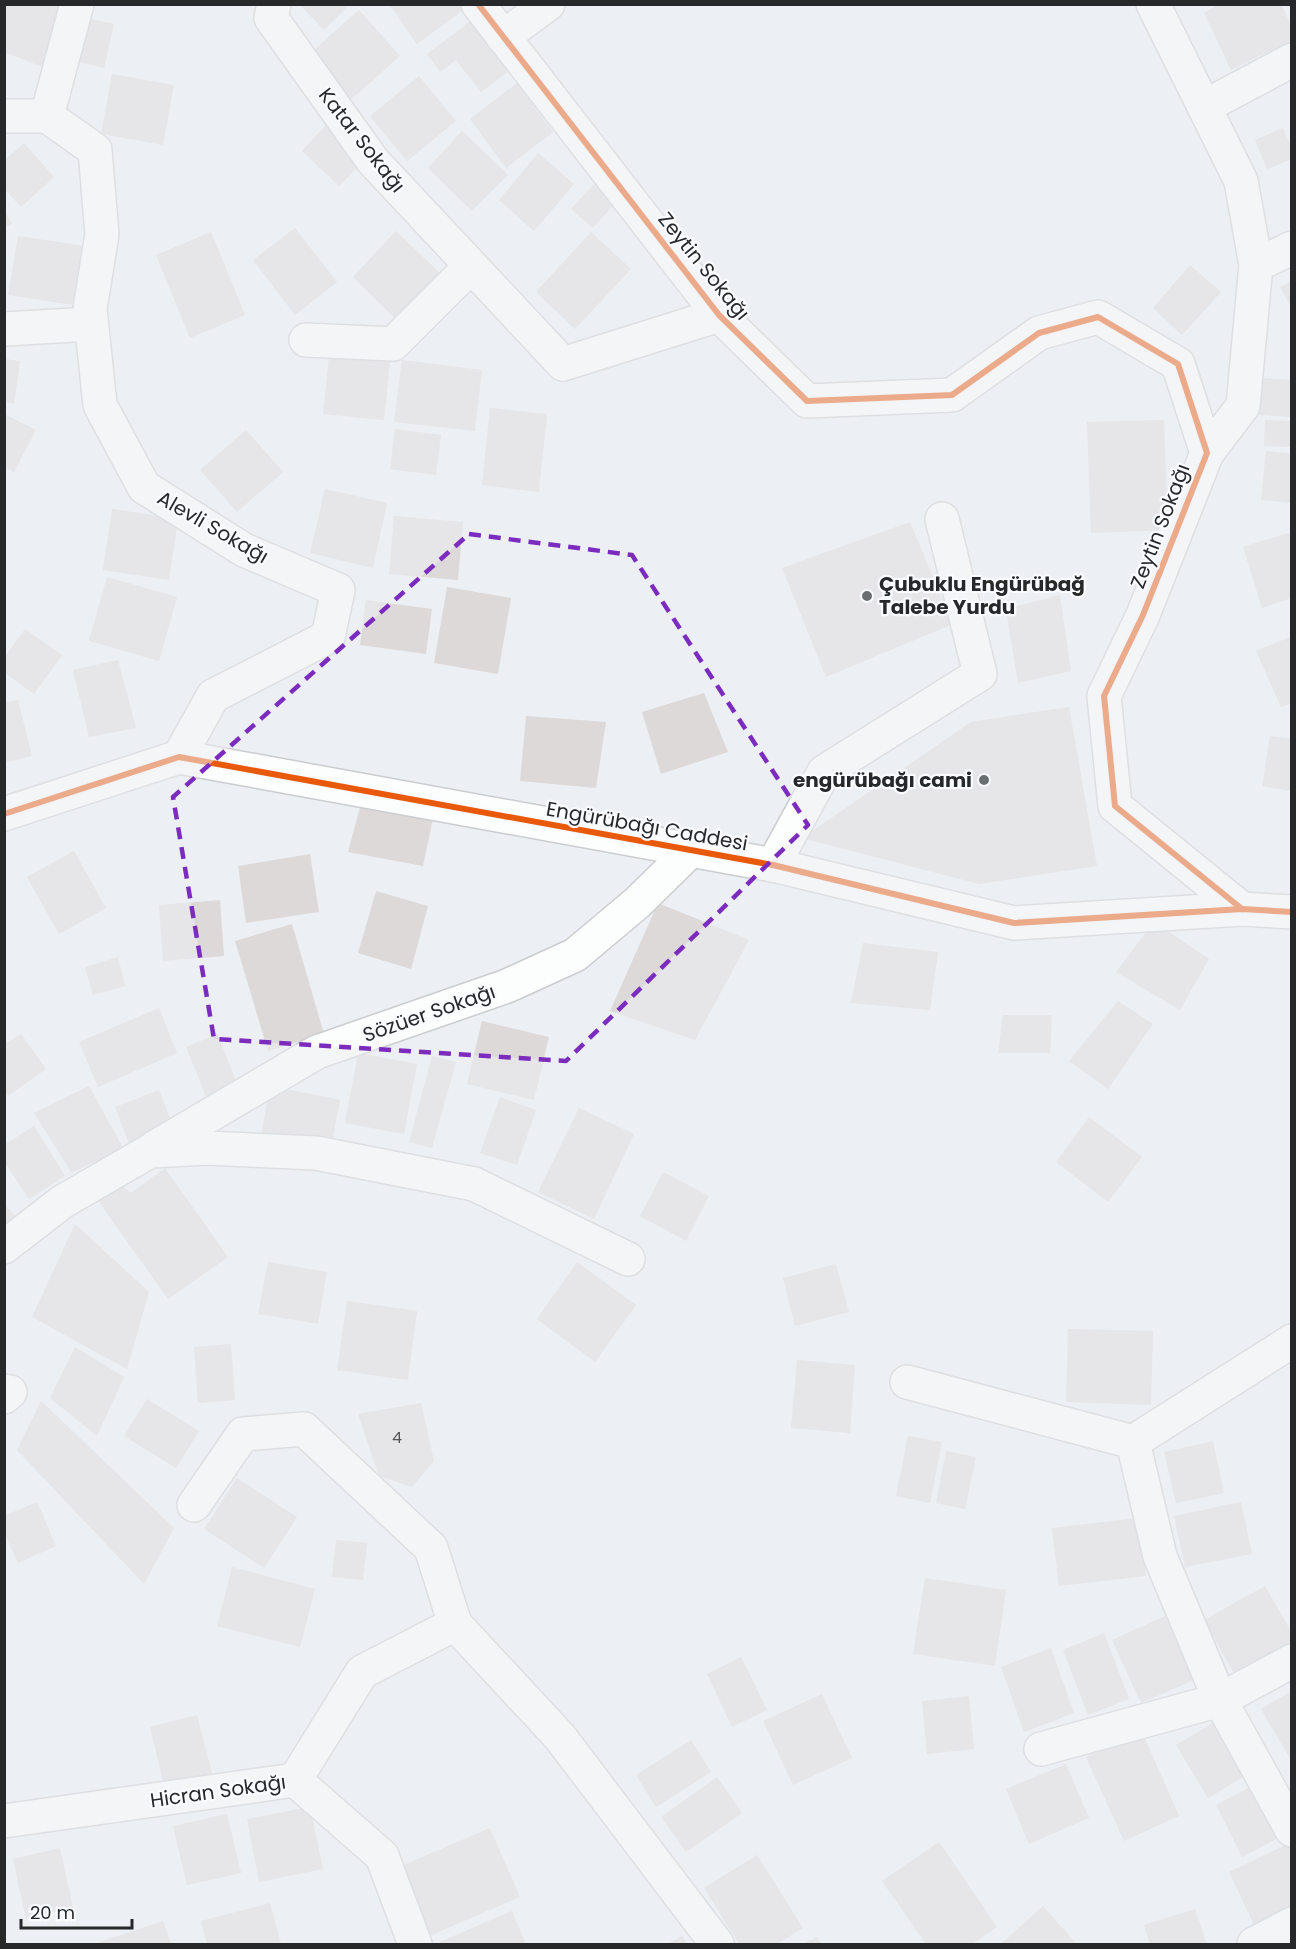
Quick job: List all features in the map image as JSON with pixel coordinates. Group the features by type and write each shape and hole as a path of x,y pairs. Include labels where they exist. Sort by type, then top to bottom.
{"street":[{"path":"4,116 47,116 77,4"},
{"name":"Katar Sokağı","path":"274,4 271,18 373,161 563,364 719,315"},
{"name":"Zeytin Sokağı","path":"478,4 719,315 807,401 952,395 1039,333 1098,316 1178,364 1207,453 1143,615 1104,696 1115,806 1242,909"},
{"path":"503,37 548,4"},
{"path":"1153,4 1240,182 1256,265 1243,406 1207,453"},
{"path":"1204,107 1292,60"},
{"name":"Alevli Sokağı","path":"47,116 95,150 102,234 90,309 100,405 144,487 244,550 338,590 328,637 213,696 179,757"},
{"path":"1256,265 1292,248"},
{"path":"306,340 393,344 471,266"},
{"path":"4,329 91,324"},
{"path":"773,865 824,772 980,674 942,519"},
{"name":"Engürübağı Caddesi","path":"4,814 179,757 773,865 1014,922 1242,909 1292,912"},
{"name":"Sözüer Sokağı","path":"4,1247 62,1202 317,1052 507,986 575,955 637,903 690,851"},
{"path":"150,1151 207,1148 316,1153 474,1184 628,1259"},
{"path":"907,1382 1133,1442 1292,1341"},
{"path":"4,1391 10,1392 4,1397"},
{"path":"194,1505 243,1434 304,1429 431,1548 455,1624 560,1737 717,1944"},
{"path":"1133,1442 1160,1556 1221,1700 1292,1830"},
{"path":"295,1780 362,1672 455,1624"},
{"path":"1041,1749 1221,1700 1292,1661"},
{"name":"Hicran Sokağı","path":"4,1821 295,1780 382,1856 415,1944"},
{"path":"1254,1944 1292,1924"}],"highlighted area":[{"path":"469,534 632,555 808,825 566,1061 214,1039 173,797"}],"building":[{"path":"4,4 72,4 48,69 4,52"},
{"path":"299,4 350,4 324,30"},
{"path":"389,4 466,4 467,7 417,44"},
{"path":"1220,4 1281,4 1292,27 1292,40 1231,70 1204,13"},
{"path":"359,10 400,56 346,104 306,57"},
{"path":"86,18 114,24 104,68 76,61"},
{"path":"471,21 509,71 481,92 456,60 440,72 427,54"},
{"path":"112,74 174,85 163,145 101,134"},
{"path":"419,76 456,121 407,161 370,116"},
{"path":"517,83 553,132 506,168 470,119"},
{"path":"325,126 363,162 339,186 302,151"},
{"path":"1283,128 1292,148 1292,159 1267,169 1255,140"},
{"path":"462,131 508,175 472,211 428,168"},
{"path":"24,143 54,177 21,207 4,188 4,161"},
{"path":"538,153 574,184 534,231 499,200"},
{"path":"597,181 617,201 593,228 571,209"},
{"path":"4,210 12,224 4,228"},
{"path":"295,228 337,282 295,315 253,260"},
{"path":"396,231 444,277 400,323 353,277"},
{"path":"211,232 245,315 190,338 156,255"},
{"path":"591,232 631,269 575,329 536,292"},
{"path":"18,236 84,246 74,305 8,295"},
{"path":"1190,265 1221,292 1182,335 1153,308"},
{"path":"1292,281 1292,309 1280,287"},
{"path":"329,357 390,362 384,420 323,414"},
{"path":"4,359 20,361 14,404 4,402"},
{"path":"402,360 482,370 475,431 394,422"},
{"path":"1262,378 1292,380 1292,417 1259,415"},
{"path":"490,408 547,414 539,492 482,485"},
{"path":"4,414 36,430 14,472 4,467"},
{"path":"1164,420 1168,530 1091,533 1087,422"},
{"path":"1265,420 1292,421 1292,447 1264,446"},
{"path":"395,429 441,435 436,475 390,469"},
{"path":"246,430 283,472 237,512 200,470"},
{"path":"1266,451 1292,454 1292,503 1261,500"},
{"path":"325,489 387,503 373,568 310,553"},
{"path":"112,509 178,519 169,580 103,570"},
{"path":"394,516 463,522 458,580 389,574"},
{"name":"Çubuklu Engürübağ Talebe Yurdu","path":"910,522 953,624 826,677 782,568"},
{"path":"1292,532 1292,598 1262,608 1243,547"},
{"path":"107,577 177,597 159,661 89,641"},
{"path":"447,587 511,598 498,674 434,663"},
{"path":"1060,595 1071,671 1018,683 1006,609"},
{"path":"366,600 432,609 426,654 360,645"},
{"path":"25,629 62,655 34,694 4,672 4,658"},
{"path":"1292,636 1292,703 1281,707 1256,651"},
{"path":"118,660 136,728 89,737 73,670"},
{"path":"704,693 728,752 661,774 642,712"},
{"path":"18,700 32,756 4,763 4,703"},
{"name":"engürübağı cami","path":"1069,707 1097,866 979,884 802,838 971,722"},
{"path":"526,716 606,722 596,788 520,781"},
{"path":"1270,736 1292,739 1292,791 1262,786"},
{"path":"363,796 435,809 423,866 348,852"},
{"path":"74,851 106,908 59,934 27,877"},
{"path":"310,854 319,912 246,923 238,866"},
{"path":"376,891 428,906 411,969 358,953"},
{"path":"220,900 224,956 163,961 159,905"},
{"path":"658,903 749,940 695,1040 610,1011"},
{"path":"1154,922 1209,959 1180,1010 1116,972"},
{"path":"292,924 324,1034 268,1051 235,941"},
{"path":"863,943 938,952 930,1010 851,1003"},
{"path":"118,957 125,986 93,995 85,967"},
{"path":"1118,1001 1153,1024 1108,1089 1069,1061"},
{"path":"159,1008 177,1053 98,1087 79,1042"},
{"path":"1003,1015 1052,1015 1050,1053 998,1053"},
{"path":"482,1021 549,1037 534,1100 467,1084"},
{"path":"21,1034 46,1069 8,1096 4,1090 4,1045"},
{"path":"217,1034 239,1088 208,1101 186,1047"},
{"path":"358,1053 417,1064 404,1134 345,1123"},
{"path":"432,1056 456,1062 432,1148 409,1142"},
{"path":"89,1086 123,1148 72,1173 34,1113"},
{"path":"271,1086 340,1100 331,1148 261,1134"},
{"path":"159,1090 173,1125 129,1143 115,1107"},
{"path":"500,1097 536,1110 517,1165 480,1153"},
{"path":"579,1108 634,1134 594,1219 538,1192"},
{"path":"1089,1117 1142,1157 1108,1202 1056,1162"},
{"path":"34,1126 65,1176 29,1199 4,1161 4,1145"},
{"path":"165,1168 228,1257 168,1299 99,1202 115,1181 131,1193"},
{"path":"663,1172 709,1196 686,1241 640,1216"},
{"path":"5,1205 16,1217 5,1228"},
{"path":"75,1224 149,1292 127,1369 32,1317"},
{"path":"268,1262 327,1272 318,1324 258,1314"},
{"path":"577,1262 636,1305 595,1362 537,1319"},
{"path":"836,1264 849,1312 795,1326 783,1278"},
{"path":"347,1301 417,1311 408,1380 337,1370"},
{"path":"1068,1329 1153,1331 1151,1405 1066,1402"},
{"path":"231,1344 235,1400 198,1403 194,1347"},
{"path":"75,1347 124,1377 97,1436 50,1398"},
{"path":"797,1360 855,1365 850,1433 791,1428"},
{"path":"147,1399 199,1431 176,1468 124,1436"},
{"path":"41,1401 174,1528 144,1584 17,1450"},
{"path":"421,1403 434,1461 412,1487 379,1476 358,1414"},
{"path":"908,1436 942,1442 930,1503 896,1496"},
{"path":"1213,1441 1224,1493 1176,1503 1164,1452"},
{"path":"946,1451 976,1457 965,1509 936,1503"},
{"path":"237,1478 297,1517 264,1568 204,1529"},
{"path":"37,1502 56,1546 18,1563 4,1532 4,1516"},
{"path":"1241,1502 1252,1554 1185,1567 1174,1516"},
{"path":"1138,1518 1146,1576 1059,1586 1052,1528"},
{"path":"336,1540 367,1543 363,1580 332,1577"},
{"path":"232,1567 315,1589 300,1647 217,1626"},
{"path":"925,1578 1006,1590 995,1666 913,1654"},
{"path":"1265,1586 1292,1633 1292,1646 1236,1677 1204,1620"},
{"path":"1165,1616 1194,1680 1141,1703 1112,1640"},
{"path":"1104,1633 1129,1699 1088,1715 1063,1650"},
{"path":"1051,1648 1074,1713 1024,1732 1001,1667"},
{"path":"741,1657 767,1710 732,1727 707,1674"},
{"path":"1292,1691 1292,1762 1261,1709"},
{"path":"822,1694 852,1758 793,1785 763,1721"},
{"path":"969,1696 974,1749 927,1754 922,1701"},
{"path":"197,1715 213,1777 165,1789 150,1727"},
{"path":"1218,1720 1250,1773 1208,1798 1176,1745"},
{"path":"1142,1732 1179,1816 1124,1841 1086,1757"},
{"path":"691,1740 711,1772 656,1807 636,1775"},
{"path":"1066,1764 1089,1818 1029,1844 1006,1789"},
{"path":"717,1777 742,1813 686,1852 661,1817"},
{"path":"1258,1783 1284,1835 1242,1857 1216,1805"},
{"path":"310,1807 323,1869 259,1882 247,1819"},
{"path":"227,1814 241,1873 187,1885 173,1826"},
{"path":"490,1828 520,1897 429,1936 399,1867"},
{"path":"939,1842 997,1927 972,1944 926,1944 882,1881"},
{"path":"1290,1843 1292,1847 1292,1910 1255,1927 1229,1872"},
{"path":"60,1848 73,1908 26,1919 13,1859"},
{"path":"757,1855 803,1928 777,1944 739,1944 704,1888"},
{"path":"270,1903 281,1944 207,1944 201,1921"},
{"path":"1043,1906 1075,1942 1073,1944 1001,1944"},
{"path":"1195,1909 1207,1944 1150,1944 1144,1925"},
{"path":"512,1911 526,1944 441,1944 440,1942"},
{"path":"163,1921 171,1944 94,1944"},
{"path":"682,1936 687,1944 668,1944"},
{"path":"817,1937 821,1944 803,1944"}],"cycle path":[{"path":"478,4 719,315 807,401 952,395 1039,333 1098,317 1178,364 1207,453 1143,615 1104,696 1115,806 1242,909"},
{"path":"4,814 179,757 773,865 1014,923 1242,909 1292,912"}],"place":[{"name":"Çubuklu Engürübağ Talebe Yurdu","path":"867,596"},
{"name":"engürübağı cami","path":"984,780"}]}
